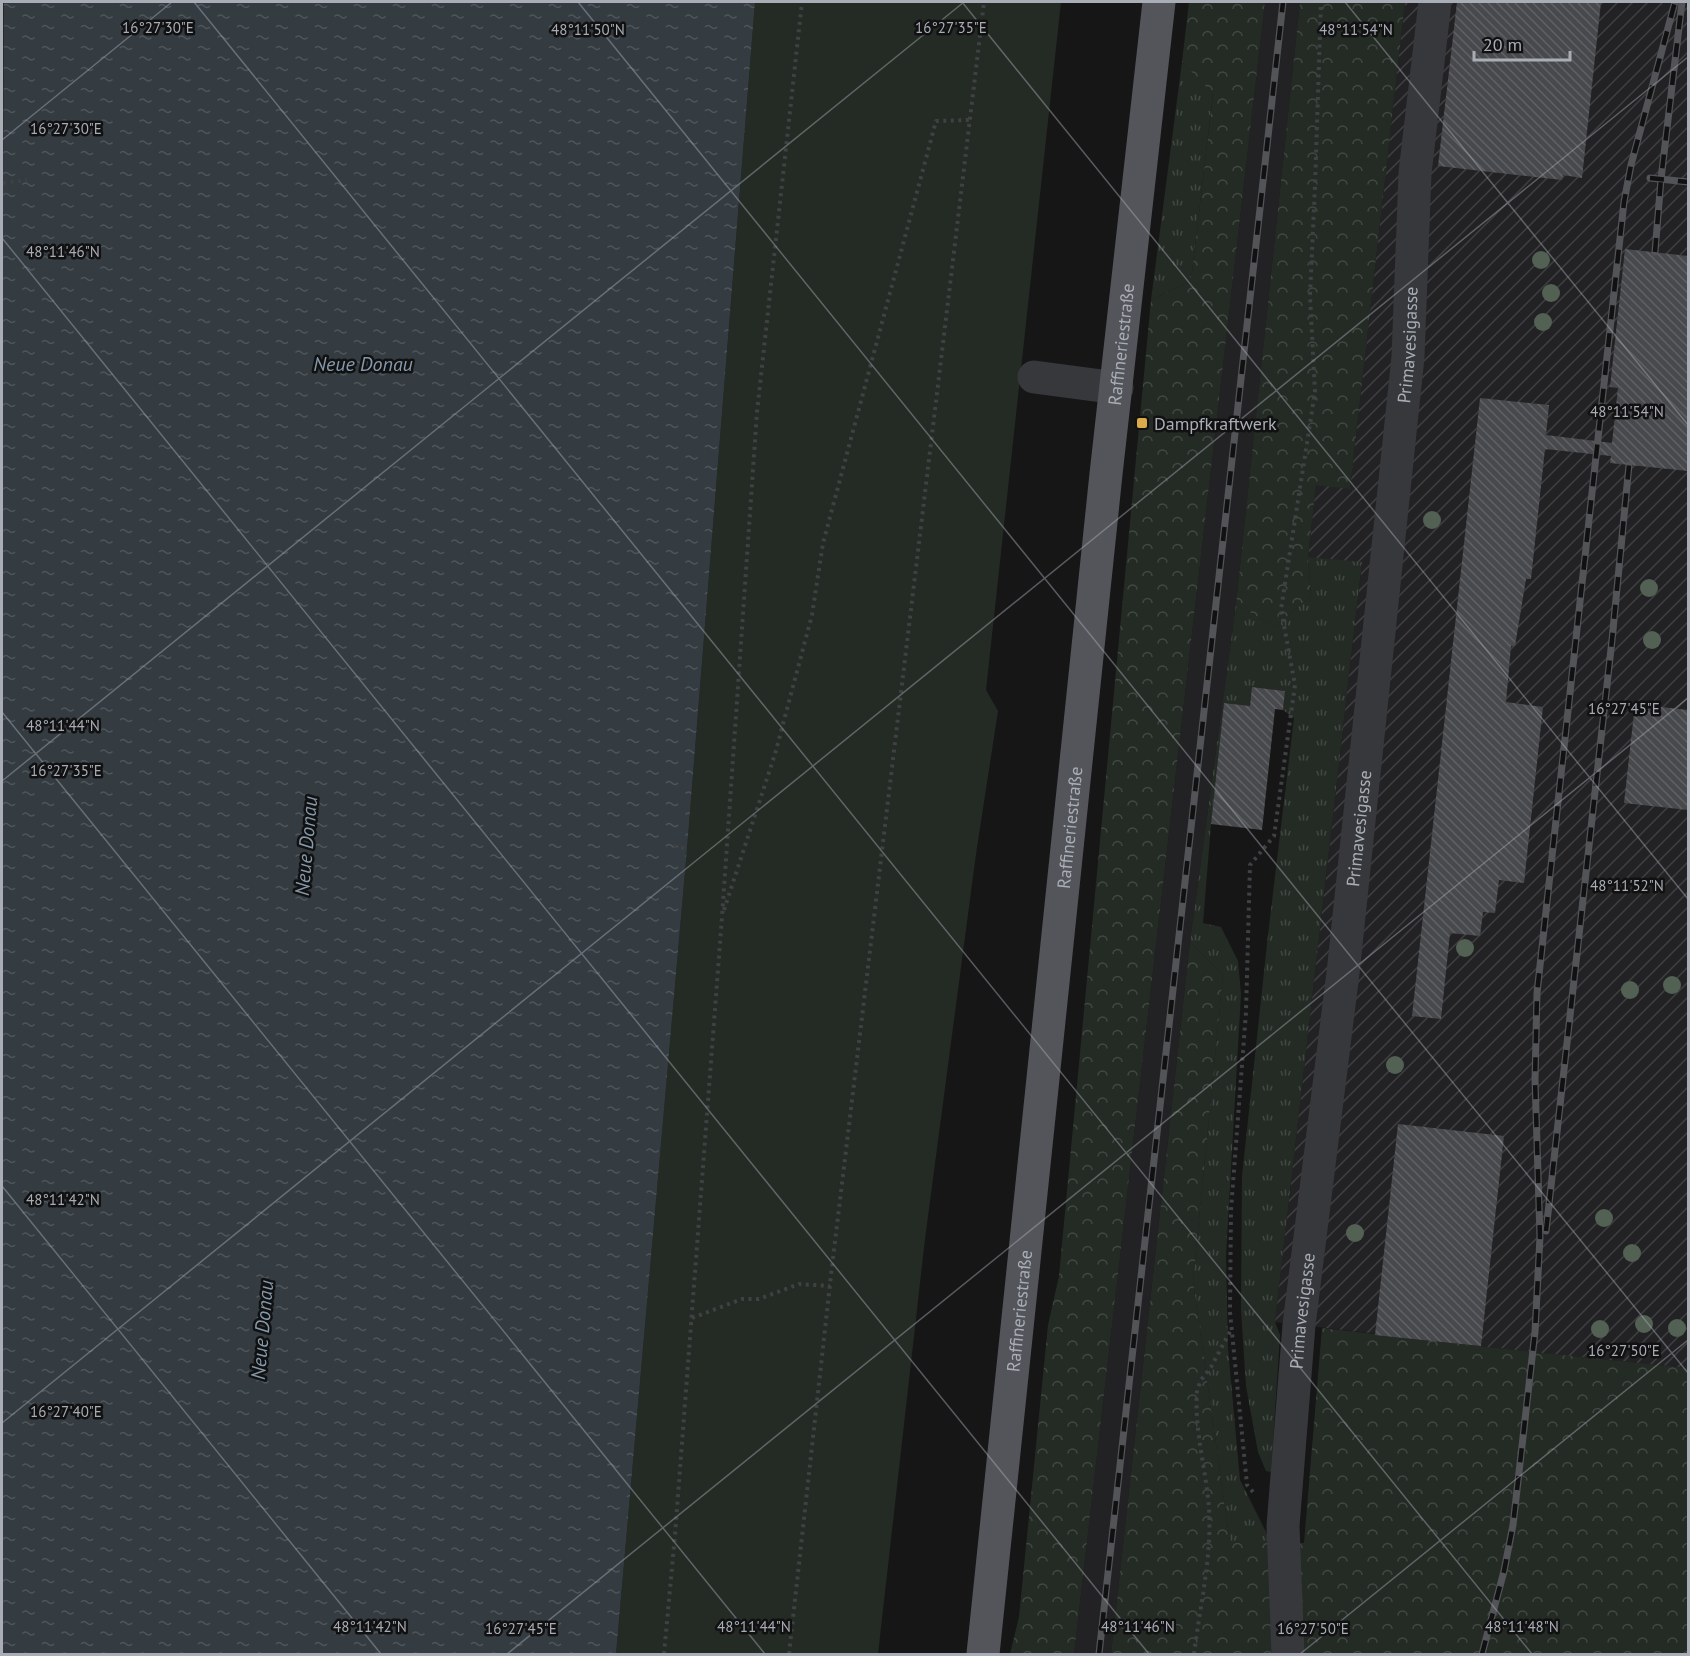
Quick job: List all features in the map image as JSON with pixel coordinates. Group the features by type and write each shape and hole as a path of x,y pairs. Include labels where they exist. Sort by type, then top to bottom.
{"main road":[{"name":"Raffineriestraße","path":"983,1654 1104,498 1159,2"}],"lane":[{"name":"Primavesigasse","path":"1288,1654 1284,1526 1299,1325 1343,973 1408,357 1415,173 1435,2"},
{"path":"1034,377 1117,388"}],"path":[{"path":"664,1654 692,1318 757,412 802,2"},
{"path":"789,1654 830,1286 984,2"},
{"path":"1284,1526 1247,1485 1230,1312 1231,1210 1246,1011 1250,865 1274,836 1294,685 1281,609 1315,392 1310,296 1316,186 1321,2"},
{"path":"722,917 778,744 812,615 823,543 936,121 969,120"},
{"path":"3,183 27,180"},
{"path":"674,846 687,849"},
{"path":"692,1318 742,1299 759,1299 799,1284 830,1286"},
{"path":"1194,1654 1209,1546 1209,1507 1201,1459 1197,1390 1232,1328"}],"shaded area":[{"path":"1265,2 1300,2 1236,604 1190,942 1111,1654 1074,1654"},
{"path":"1405,2 1688,2 1688,1368 1275,1322 1362,563 1308,557 1316,484 1350,489"}],"green space":[{"path":"2,2 4,2 2,198"},
{"path":"755,2 1061,2 986,690 998,711 976,854 925,1239 878,1654 616,1654 687,849"},
{"path":"1189,2 1265,2 1074,1654 1010,1654 1019,1617 1048,1325 1059,1276 1151,300 1191,281 1213,94 1182,62"},
{"path":"1300,2 1405,2 1350,489 1316,485 1308,557 1311,596 1275,627 1236,604"},
{"path":"1182,62 1213,93 1191,281 1151,300"},
{"path":"1308,557 1362,562 1275,1322 1280,1335 1271,1472 1266,1471 1258,1452 1246,1386 1241,1310 1242,1176 1294,718 1283,710 1285,691 1253,687 1250,706 1224,703 1203,923 1221,927 1238,961 1241,994 1226,1255 1228,1349 1240,1480 1268,1536 1269,1543 1230,1543 1193,1281 1223,975 1190,942 1236,604 1275,627 1311,596"},
{"path":"1190,942 1223,975 1193,1281 1230,1543 1304,1543 1322,1328 1688,1368 1688,1654 1111,1654"}],"water":[{"name":"Neue Donau","path":"4,2 755,2 687,849 616,1654 2,1654"}],"building":[{"path":"1457,2 1601,2 1582,178 1563,175 1562,180 1438,166"},
{"path":"1625,249 1688,256 1688,471 1610,463 1611,456 1545,449 1531,579 1526,579 1515,646 1511,646 1506,702 1543,707 1524,883 1499,880 1495,913 1483,912 1480,936 1450,933 1441,1019 1412,1016 1480,398 1549,405 1546,435 1612,443 1618,388 1610,387"},
{"path":"1252,687 1285,691 1283,710 1275,709 1262,830 1211,824 1224,703 1250,706"},
{"path":"1635,704 1688,710 1688,810 1624,803"},
{"path":"1398,1124 1504,1136 1481,1346 1375,1335"}],"railway":[{"path":"1099,1654 1283,2"},
{"path":"1482,1654 1504,1571 1513,1525 1535,1332 1540,1237 1535,1080 1537,993 1624,202 1631,165 1675,2"},
{"path":"1655,252 1661,179 1682,2"},
{"path":"1650,178 1688,182"},
{"path":"1546,1231 1612,640 1629,465"}],"place":[{"name":"Dampfkraftwerk","path":"1142,423"}]}
